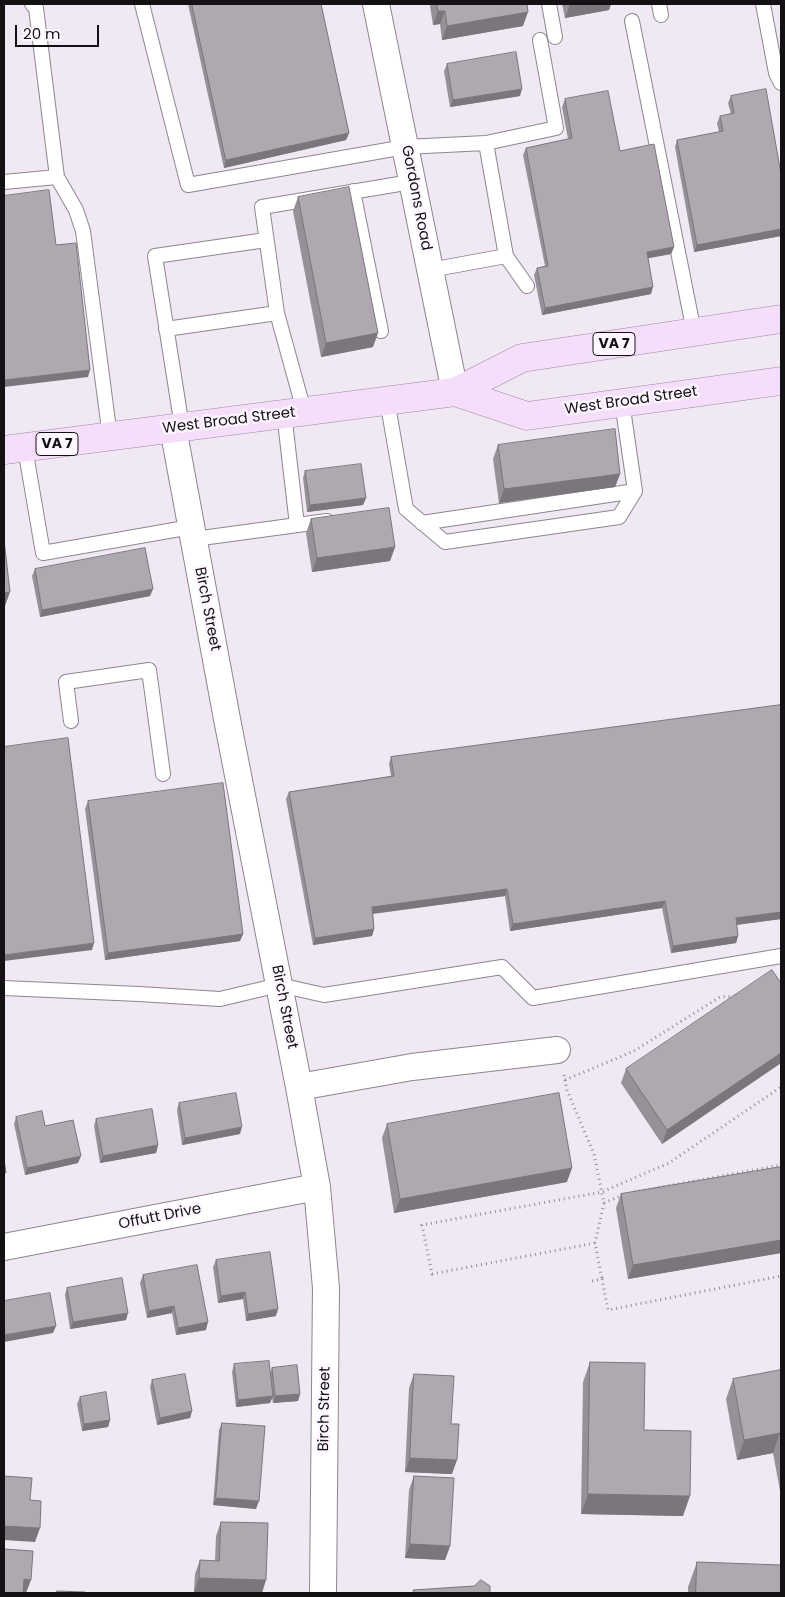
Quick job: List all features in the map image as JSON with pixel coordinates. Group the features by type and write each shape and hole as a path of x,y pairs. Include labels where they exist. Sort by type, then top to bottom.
{"main road":[{"name":"West Broad Street","path":"14,449 455,392 522,358 781,319"},
{"name":"West Broad Street","path":"455,392 527,416 781,381"}],"street":[{"name":"Gordons Road","path":"376,4 455,392"},
{"name":"Birch Street","path":"177,427 193,533 317,1187 326,1288 323,1593"},
{"path":"299,1087 412,1066 557,1050"},
{"name":"Offutt Drive","path":"4,1247 317,1187"}],"lane":[{"path":"32,4 36,8 57,176 76,210 83,231 110,437"},
{"path":"142,4 188,185 406,147 486,144 556,128 540,40"},
{"path":"549,4 555,36"},
{"path":"763,4 776,73 781,83"},
{"path":"632,21 694,332"},
{"path":"486,144 506,256 528,286"},
{"path":"4,182 57,176"},
{"path":"298,525 294,412 277,313 262,207 411,182"},
{"path":"353,191 381,331"},
{"path":"177,427 166,329 155,256 266,240"},
{"path":"430,270 506,256"},
{"path":"166,329 277,313"},
{"path":"387,400 401,510 422,523 444,542 619,517 635,491 622,402"},
{"path":"14,449 43,553 193,533 298,525 337,519"},
{"path":"422,523 635,491"},
{"path":"72,721 66,682 149,670 163,774"},
{"path":"4,988 220,999 280,985 324,995 502,967 533,998 781,956"}],"path":[{"path":"565,1080 634,1051 720,997 740,997"},
{"path":"557,1050 567,1090 594,1154 602,1192 604,1203 595,1243 608,1310 781,1276"},
{"path":"595,1243 432,1274 422,1224 602,1192 669,1163 781,1087"},
{"path":"604,1203 625,1194 781,1165"},
{"path":"592,1281 602,1279"}],"building":[{"path":"192,4 321,4 349,133 226,160"},
{"path":"437,4 527,4 528,12 447,26 445,11 438,11"},
{"path":"516,52 522,89 453,100 447,64"},
{"path":"766,89 781,174 781,229 697,245 677,140 723,131 720,116 734,113 731,96"},
{"path":"608,91 620,151 654,144 674,247 647,252 653,287 545,308 537,268 548,266 526,148 572,138 565,99"},
{"path":"349,187 378,333 326,343 298,197"},
{"path":"49,190 56,245 76,243 90,370 4,380 4,196"},
{"path":"615,429 620,474 504,489 498,445"},
{"path":"361,464 366,498 310,505 305,471"},
{"path":"389,508 395,547 317,558 311,519"},
{"path":"4,540 10,592 4,593"},
{"path":"145,548 153,589 42,610 35,569"},
{"path":"781,705 781,912 736,918 738,936 673,946 665,901 513,924 507,889 372,907 374,929 315,938 289,792 394,776 391,757"},
{"path":"68,738 94,943 4,955 4,747"},
{"path":"223,783 243,934 108,953 88,801"},
{"path":"772,970 781,983 781,1053 667,1130 626,1069"},
{"path":"236,1093 242,1127 185,1138 179,1103"},
{"path":"559,1093 572,1168 400,1199 387,1124"},
{"path":"152,1109 158,1145 103,1156 96,1119"},
{"path":"42,1111 45,1126 73,1120 81,1156 27,1168 16,1117"},
{"path":"781,1167 781,1240 633,1265 621,1194"},
{"path":"270,1252 278,1309 248,1314 245,1292 221,1296 216,1260"},
{"path":"197,1265 208,1322 178,1328 174,1306 149,1311 143,1275"},
{"path":"122,1278 128,1313 73,1322 67,1288"},
{"path":"50,1293 56,1326 4,1335 4,1301"},
{"path":"269,1361 273,1396 238,1400 234,1364"},
{"path":"590,1362 645,1363 644,1430 691,1431 690,1496 588,1494"},
{"path":"297,1365 300,1394 275,1396 272,1368"},
{"path":"781,1370 781,1438 780,1433 744,1440 733,1379"},
{"path":"185,1374 192,1411 160,1418 152,1380"},
{"path":"414,1374 454,1376 451,1424 459,1424 457,1460 410,1458"},
{"path":"106,1392 110,1420 84,1424 80,1397"},
{"path":"222,1423 265,1426 259,1501 216,1498"},
{"path":"4,1476 32,1478 30,1500 41,1501 40,1528 4,1526"},
{"path":"414,1476 454,1478 450,1546 410,1544"},
{"path":"221,1522 268,1523 266,1580 199,1578 200,1560 219,1561"},
{"path":"4,1549 33,1551 31,1580 24,1579 23,1593 4,1593"},
{"path":"697,1562 781,1565 781,1593 696,1593"},
{"path":"481,1580 490,1586 490,1593 414,1593 413,1590 474,1586"},
{"path":"57,1591 85,1592 85,1593 57,1593"}]}
